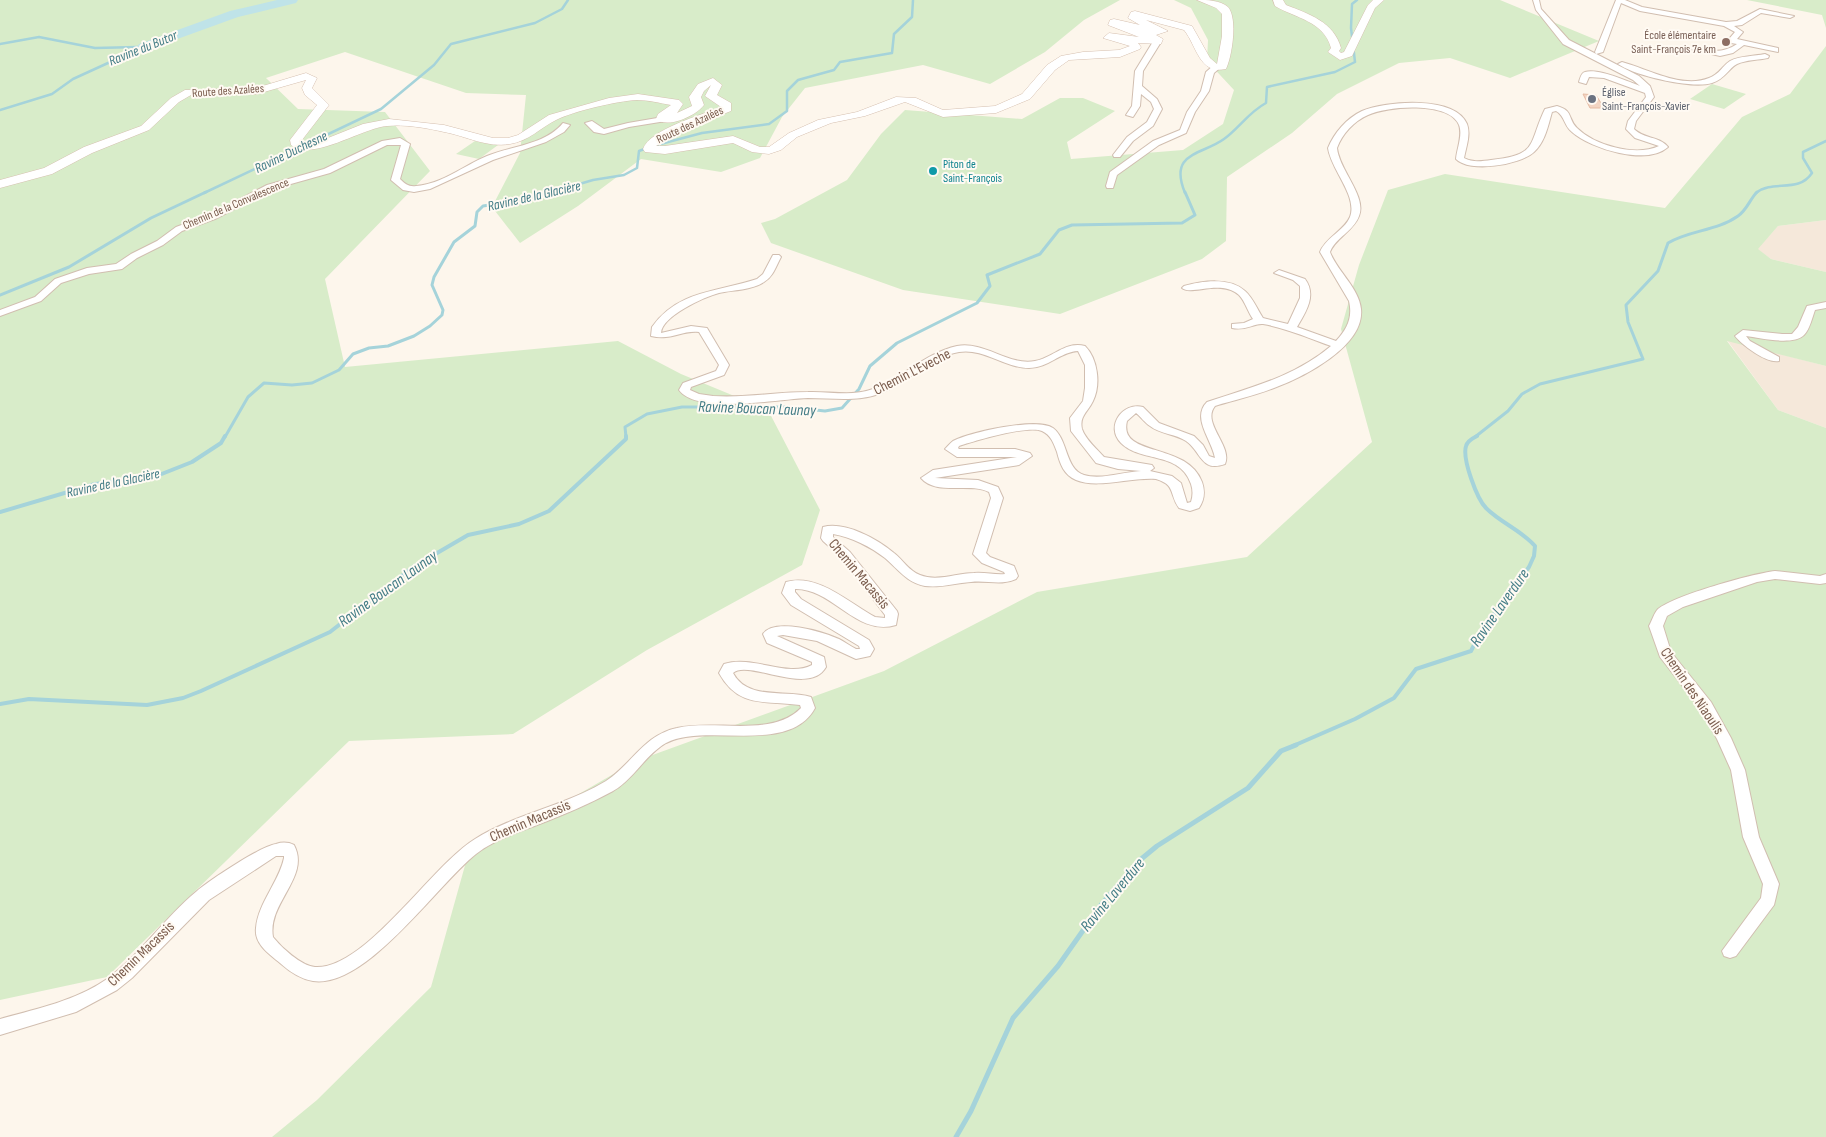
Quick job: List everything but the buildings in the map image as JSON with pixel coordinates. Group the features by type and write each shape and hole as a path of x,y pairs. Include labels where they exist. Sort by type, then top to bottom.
{"main road":[{"path":"1158,42 1154,38 1113,24 1124,22 1153,32 1163,31 1132,16 1139,14 1188,28 1194,34 1205,60 1217,67 1223,64 1229,18 1221,6 1202,0"},
{"path":"1278,0 1278,4 1283,7 1320,24 1333,39 1336,48 1333,52 1340,57 1348,54 1371,7 1379,0"},
{"name":"Route des Azalées","path":"0,184 48,171 88,150 145,128 174,100 190,92 257,91 310,76 312,78 308,91 323,105 300,145 320,145 367,126 389,122 444,128 493,142 509,141 522,137 553,117 618,99 647,98 677,104 675,109 662,116 663,119 676,117 696,108 698,105 695,100 696,94 704,84 712,81 716,82 717,85 712,96 728,106 723,111 678,128 653,146 733,139 742,141 757,150 771,151 780,147 792,136 830,120 862,114 898,99 918,101 928,110 940,114 994,108 1014,103 1030,93 1047,70 1065,58 1078,55 1123,53 1136,47 1134,44 1109,39 1109,36 1158,42"}],"street":[{"path":"1536,0 1538,9 1566,42 1601,56 1698,84 1715,80 1729,70 1733,63 1740,60 1765,56"},
{"path":"1601,56 1619,0 1640,9 1726,24 1739,23 1760,11 1790,16"},
{"path":"1726,24 1739,32 1733,40 1774,50"},
{"path":"1130,115 1136,106 1139,71 1158,42"},
{"path":"1694,49 1724,54 1731,52 1743,43"},
{"path":"1601,56 1636,78 1649,92"},
{"path":"1110,186 1113,174 1156,142 1183,131 1190,115 1205,91 1210,72 1217,67"},
{"path":"1583,82 1586,74 1596,74 1649,92"},
{"path":"1117,155 1132,138 1148,127 1158,109 1154,101 1137,86"},
{"path":"1165,478 1177,486 1178,500 1183,506 1187,508 1195,505 1198,489 1190,471 1166,455 1125,441 1120,431 1120,424 1126,412 1139,409 1155,425 1190,438 1199,447 1205,458 1216,463 1220,461 1221,456 1206,418 1207,408 1219,401 1277,383 1340,346 1350,335 1356,321 1356,309 1325,252 1329,244 1350,225 1355,215 1356,204 1332,151 1333,143 1342,130 1353,121 1365,113 1384,107 1417,105 1446,110 1456,116 1463,124 1464,137 1460,160 1465,163 1479,164 1513,161 1528,154 1539,142 1548,111 1557,108 1566,112 1573,129 1594,142 1624,151 1660,150 1664,147 1662,144 1638,137 1630,129 1630,123 1647,104 1649,92"},
{"path":"589,123 597,130 604,132 628,125 663,119"},
{"name":"Chemin de la Convalescence","path":"1,310 33,301 43,295 58,281 87,271 119,266 160,243 179,229 212,217 270,187 327,170 385,143 400,141 406,144 395,180 403,187 420,189 445,181 491,158 522,149 562,131 566,125 527,141 509,141"},
{"name":"Chemin L'Eveche","path":"776,258 767,275 760,281 705,295 673,311 656,328 654,332 658,336 673,335 688,328 703,330 724,365 720,373 690,384 684,390 687,393 708,399 808,395 857,396 877,392 944,353 958,349 984,350 1014,363 1034,365 1048,361 1066,349 1081,348 1088,354 1091,364 1090,394 1085,407 1076,418 1077,430 1100,460 1118,465 1149,468 1165,478"},
{"path":"1279,273 1298,278 1306,287 1305,300 1291,328"},
{"path":"1187,288 1215,284 1235,290 1247,299 1259,320"},
{"path":"1775,360 1746,342 1740,336 1743,333 1750,333 1793,337 1801,332 1811,308 1826,305"},
{"path":"1236,326 1246,326 1259,320 1291,328 1340,346"},
{"name":"Chemin Macassis","path":"0,1027 70,1007 111,985 126,973 203,895 246,865 275,850 289,849 292,858 279,893 264,921 264,938 301,971 320,974 330,972 354,960 380,942 455,862 470,850 493,836 544,816 610,785 663,738 688,732 758,732 770,730 802,716 808,708 806,702 749,694 737,688 726,673 729,667 740,665 787,672 812,671 819,667 819,660 811,654 772,640 770,634 775,630 826,639 851,654 865,653 867,648 864,643 796,602 788,592 790,585 811,585 840,600 874,623 884,625 890,622 892,614 846,555 828,538 825,533 827,530 839,530 884,551 908,575 924,581 943,582 977,577 1004,579 1012,576 1012,571 1007,567 986,560 979,554 997,498 994,490 981,484 935,481 928,478 933,474 1019,461 1026,456 1015,453 957,453 952,449 955,444 1026,426 1037,426 1054,433 1069,469 1079,478 1088,479 1132,475 1165,478"},
{"name":"Chemin des Niaoulis","path":"1730,951 1768,900 1771,884 1751,837 1738,770 1724,738 1706,706 1665,654 1656,626 1662,613 1678,604 1756,578 1775,575 1813,579 1826,578"}],"shaded area":[{"path":"1826,220 1826,272 1771,259 1757,249 1778,226"},
{"path":"1727,340 1826,366 1826,428 1778,410"}],"green space":[{"path":"0,0 1120,0 1084,20 1045,52 990,84 923,65 805,88 782,117 760,158 721,172 641,159 578,206 520,243 492,207 520,153 526,95 466,93 345,52 266,78 298,109 385,112 430,171 325,279 345,367 618,341 681,374 768,410 820,510 802,565 647,650 513,734 349,741 107,977 0,1000"},
{"path":"1174,0 1500,0 1599,41 1510,78 1450,58 1399,63 1337,94 1292,133 1227,177 1226,241 1202,259 1060,314 903,290 771,243 761,223 775,219 847,180 881,134 905,110 1022,119 1060,98 1083,98 1115,111 1067,142 1071,159 1183,150 1223,124 1234,90 1207,61 1208,40 1191,8"},
{"path":"1747,0 1826,0 1826,28 1822,15"},
{"path":"1826,46 1826,220 1778,226 1758,249 1771,259 1826,272 1826,366 1727,341 1778,410 1826,428 1826,1137 272,1137 317,1100 431,987 471,844 553,809 636,761 884,671 1037,592 1247,557 1372,442 1341,329 1359,265 1388,190 1445,174 1665,208 1742,117 1790,94"},
{"path":"1712,84 1746,94 1724,109 1690,99"},
{"path":"475,141 498,145 479,159 456,154"}],"waterway":[{"name":"Ravine du Butor","path":"143,47 234,14 292,0"},
{"name":"Ravine Duchesne","path":"204,193 381,109 434,65 451,44 535,23 562,9 568,0"},
{"name":"Ravine de la Glacière","path":"653,146 702,133 769,124 787,111 787,91 798,80 834,70 840,62 892,53 894,34 912,17 913,0"},
{"name":"Ravine Boucan Launay","path":"1185,193 1181,180 1181,170 1184,162 1198,152 1224,139 1254,111 1266,103 1267,87 1335,72 1355,62 1351,28 1352,4 1357,0"},
{"path":"0,44 39,37 95,48 138,47"},
{"name":"Ravine du Butor","path":"0,110 52,94 73,79 143,47"},
{"name":"Ravine Laverdure","path":"1756,193 1770,187 1793,185 1806,179 1812,173 1803,158 1803,152 1826,141"},
{"name":"Ravine de la Glacière","path":"549,193 593,180 624,175 637,168 639,151 647,148"},
{"name":"Ravine Duchesne","path":"0,295 69,267 151,218 206,192"},
{"name":"Ravine de la Glacière","path":"225,437 248,397 264,383 292,385 312,383 339,370 353,354 369,348 388,346 414,336 430,326 442,315 443,310 432,285 434,277 454,242 475,226 477,212 483,206 528,199 553,192"},
{"name":"Ravine Boucan Launay","path":"626,437 625,427 647,414 682,407 787,407 825,411 842,408 859,389 870,366 897,343 977,303 990,286 987,275 1040,254 1059,230 1072,225 1182,223 1195,215 1185,192"},
{"name":"Ravine Laverdure","path":"1475,437 1508,411 1522,394 1540,384 1643,359 1628,322 1626,305 1658,271 1668,243 1685,235 1730,221 1744,211 1756,193"},
{"name":"Ravine de la Glacière","path":"0,512 95,484 154,477 192,462 221,443 225,436"},
{"name":"Ravine Laverdure","path":"1293,746 1355,719 1394,698 1416,669 1471,651 1480,633 1529,567 1534,556 1535,546 1524,535 1486,508 1475,488 1468,469 1465,452 1468,443 1477,436"},
{"name":"Ravine Boucan Launay","path":"0,704 29,699 147,705 183,698 201,691 330,632 413,567 468,535 519,524 549,511 626,437"},
{"name":"Ravine Laverdure","path":"956,1137 971,1111 1013,1018 1058,966 1101,905 1140,860 1157,846 1248,788 1281,751 1296,745"}],"place":[{"name":"École élémentaire Saint-François 7e km","path":"1726,42"},
{"name":"Église Saint-François-Xavier","path":"1592,99"},
{"name":"Piton de Saint-François","path":"933,171"}]}
